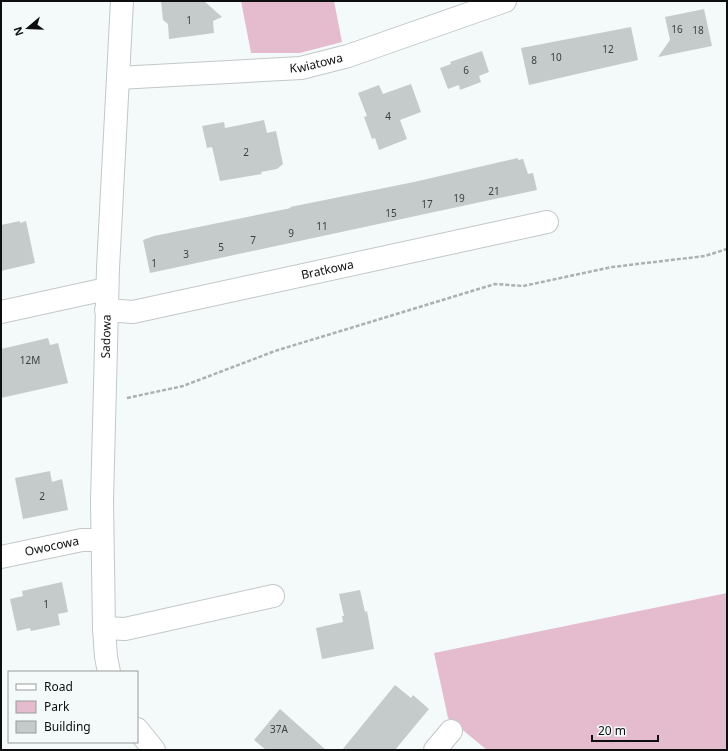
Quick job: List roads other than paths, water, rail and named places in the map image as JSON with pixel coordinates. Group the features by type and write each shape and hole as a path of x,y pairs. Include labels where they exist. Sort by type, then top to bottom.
{"street":[{"name":"Sadowa","path":"109,671 106,657 104,628 102,540 107,301 122,1"},
{"name":"Kwiatowa","path":"118,78 301,68 348,56 505,1"},
{"name":"Bratkowa","path":"1,312 97,291 107,301 133,312 547,222"},
{"name":"Owocowa","path":"1,557 82,540 102,540"},
{"path":"104,628 125,629 273,596"},
{"path":"138,730 154,750"},
{"path":"435,750 451,731"}]}
